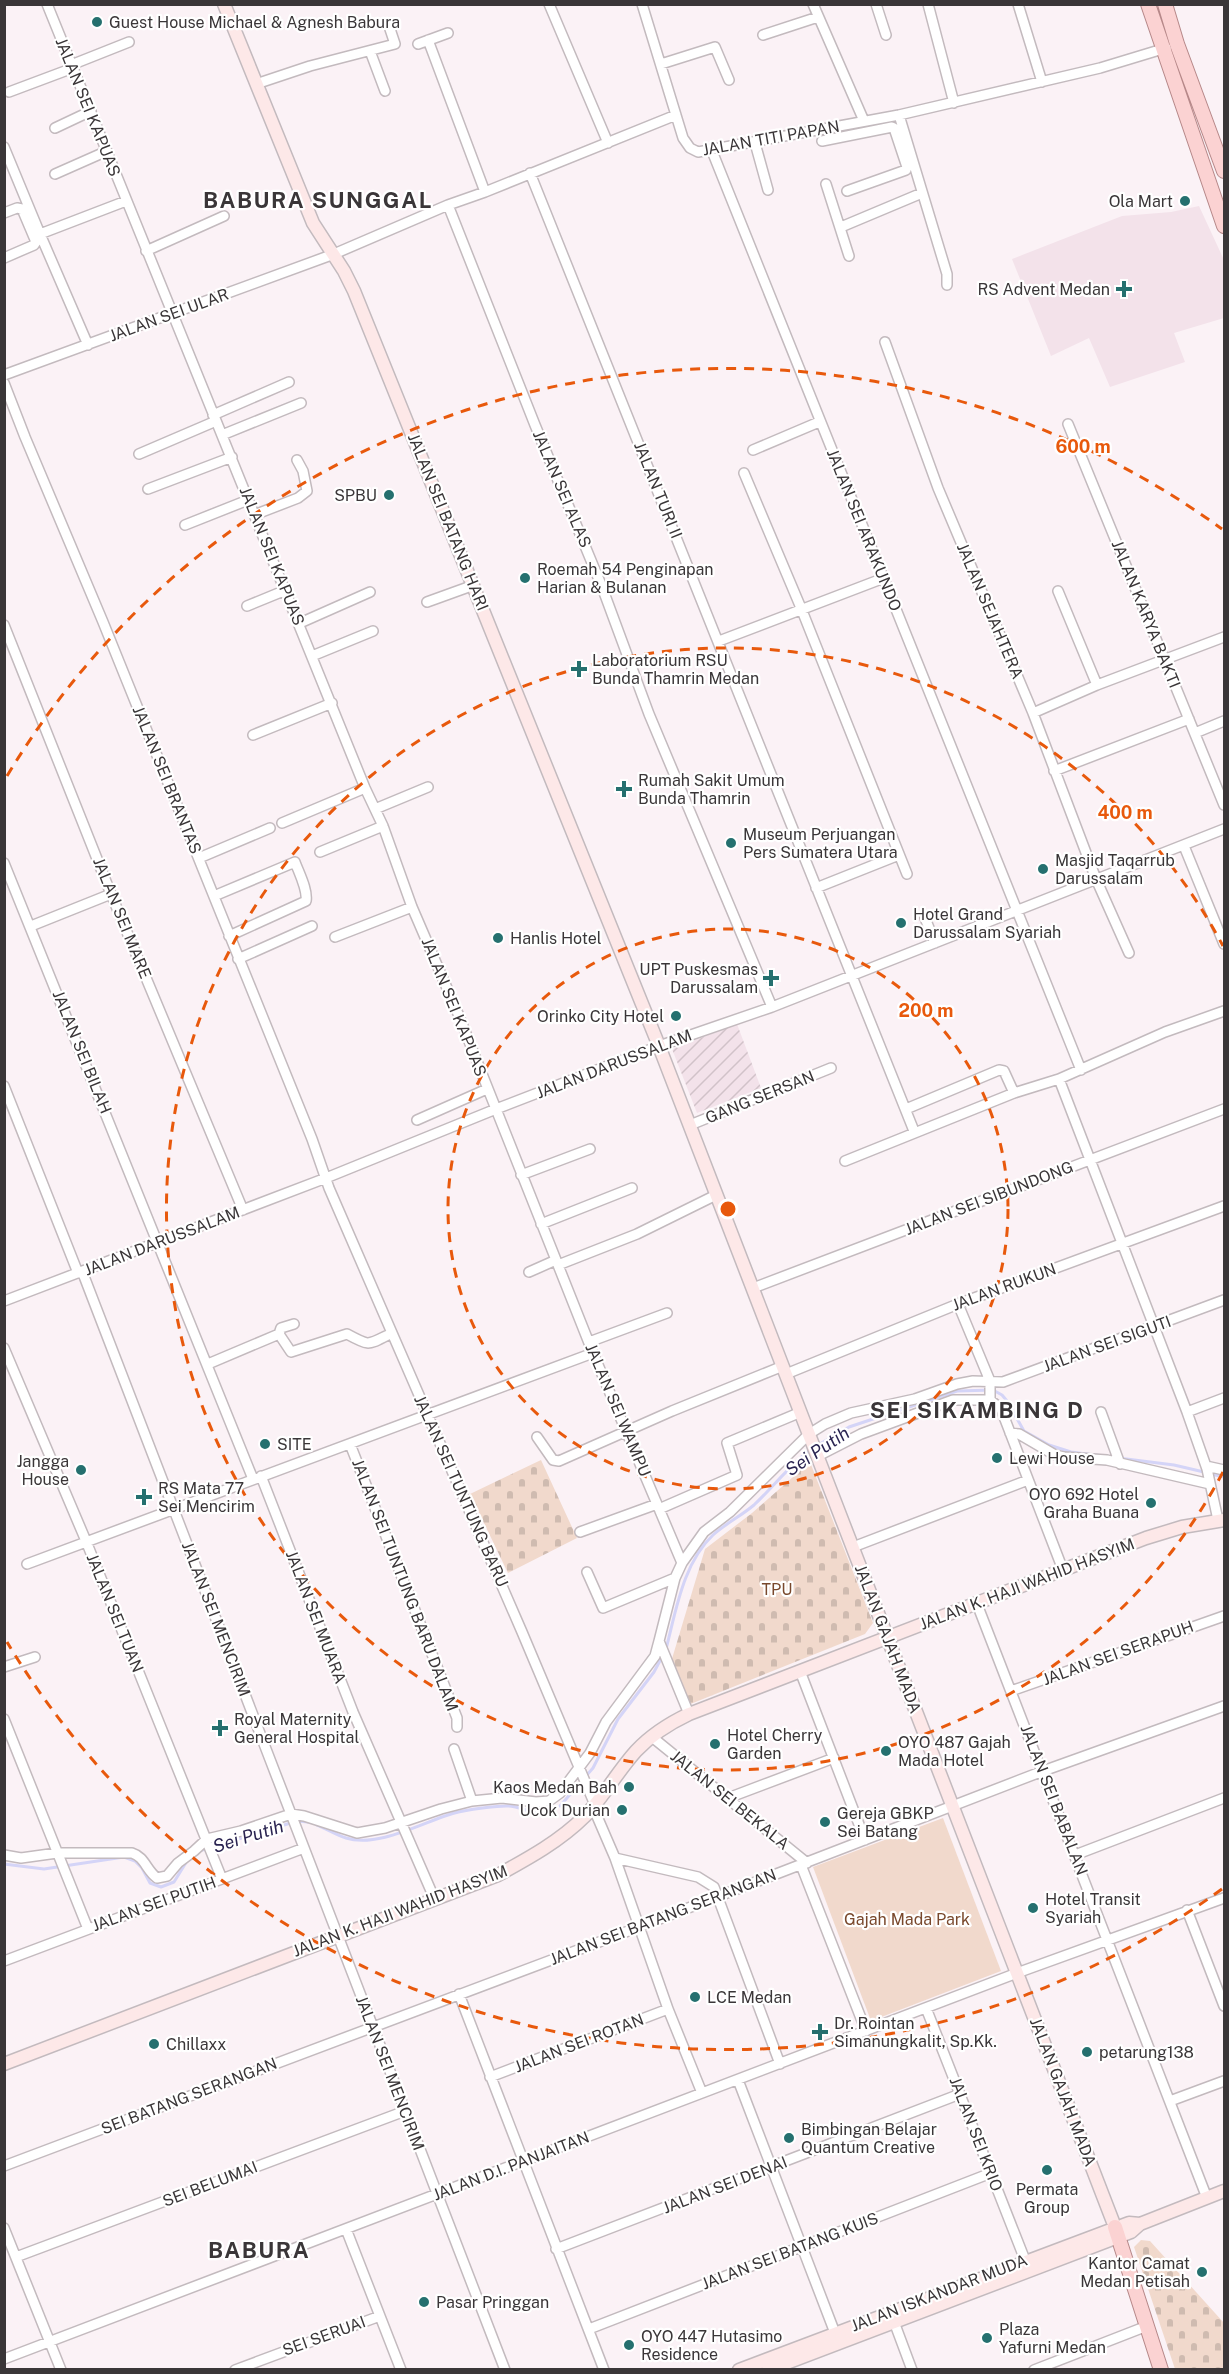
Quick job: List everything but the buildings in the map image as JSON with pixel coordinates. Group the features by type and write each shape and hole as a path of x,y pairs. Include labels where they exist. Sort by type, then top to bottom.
{"main road":[{"path":"1148,4 1224,226"},
{"path":"1165,4 1177,44 1224,171"},
{"name":"JALAN GAJAH MADA","path":"1117,2232 1161,2370"}],"street":[{"name":"JALAN SEI KAPUAS","path":"46,4 300,623 365,788 383,826 412,907 496,1109"},
{"path":"549,4 608,143"},
{"path":"334,254 448,205 675,115 642,4"},
{"path":"813,4 862,121 862,132"},
{"path":"876,4 886,35"},
{"path":"928,4 954,103"},
{"path":"1018,4 1042,82"},
{"name":"JALAN SEI BATANG HARI","path":"229,6 256,84 313,223 334,254 354,291 659,1046"},
{"path":"763,35 818,17"},
{"path":"256,84 310,66 395,44 388,23"},
{"path":"448,33 423,42 485,192"},
{"path":"9,92 129,42"},
{"name":"JALAN TITI PAPAN","path":"675,115 683,138 690,148 698,152 712,151 954,103 1042,82 1177,44"},
{"path":"661,64 716,47 729,80"},
{"path":"370,51 385,91"},
{"path":"55,128 91,111"},
{"path":"899,115 947,274 947,285"},
{"path":"822,141 893,127 906,168 904,171 847,191"},
{"path":"755,143 768,190"},
{"path":"4,147 88,345"},
{"path":"55,174 107,151"},
{"name":"JALAN SEI ARAKUNDO","path":"712,151 1081,1070"},
{"name":"JALAN TURI II","path":"530,173 914,1131"},
{"path":"826,184 849,256"},
{"path":"841,227 922,193"},
{"path":"40,234 126,201"},
{"name":"JALAN SEI ALAS","path":"448,205 598,577 649,714 772,1007"},
{"path":"4,213 18,208 22,209 36,242 4,258"},
{"path":"146,250 224,216"},
{"name":"JALAN SEI ULAR","path":"4,375 334,254"},
{"name":"JALAN SEJAHTERA","path":"885,342 942,498 1033,713 1096,879 1129,953"},
{"path":"139,454 289,382"},
{"name":"JALAN SEI BRANTAS","path":"4,383 199,858 326,1178"},
{"path":"222,435 301,403"},
{"path":"753,450 819,422"},
{"name":"JALAN KARYA BAKTI","path":"1068,424 1224,805"},
{"path":"148,489 232,457"},
{"path":"254,515 298,498 306,491 303,471 297,460"},
{"path":"744,473 801,608 907,874"},
{"path":"185,525 248,500"},
{"path":"718,641 884,578"},
{"path":"427,602 474,585"},
{"path":"247,606 286,590"},
{"path":"1058,591 1097,685"},
{"path":"300,623 370,592"},
{"name":"JALAN SEI MARE","path":"4,625 111,894 243,1210"},
{"path":"312,656 373,631"},
{"path":"1033,713 1097,685 1224,637"},
{"path":"253,735 332,703"},
{"path":"1054,771 1189,719"},
{"path":"1195,733 1224,721"},
{"path":"375,809 428,787"},
{"path":"282,822 365,788"},
{"path":"320,852 383,826"},
{"path":"199,858 270,828"},
{"name":"JALAN DARUSSALAM","path":"4,1301 326,1178 659,1046 772,1007 1016,909 1224,830"},
{"path":"1184,846 1224,944"},
{"path":"816,888 899,855"},
{"path":"214,897 295,862 299,872 306,901 229,936"},
{"name":"JALAN SEI BILAH","path":"4,863 208,1364"},
{"path":"31,927 111,894"},
{"path":"335,937 412,907"},
{"path":"925,918 935,943"},
{"path":"238,958 312,926"},
{"path":"845,1161 914,1131 1014,1093 1059,1079 1165,1032 1224,1011"},
{"name":"JALAN GAJAH MADA","path":"659,1046 1117,2232"},
{"name":"GANG SERSAN","path":"690,1125 831,1068"},
{"path":"906,1109 999,1070 1004,1071 1014,1093"},
{"path":"1059,1079 1187,1412 1221,1520"},
{"name":"JALAN SEI MENCIRIM","path":"4,1086 174,1510 505,2370"},
{"path":"417,1120 487,1089"},
{"name":"JALAN SEI WAMPU","path":"496,1109 593,1353 628,1430 682,1563"},
{"name":"JALAN SEI SIBUNDONG","path":"753,1288 1224,1109"},
{"path":"521,1175 590,1149"},
{"name":"JALAN SEI TUNTUNG BARU","path":"326,1178 522,1632 594,1806 615,1858 668,2009 702,2093"},
{"path":"541,1224 632,1188"},
{"path":"529,1272 637,1234 716,1195"},
{"name":"JALAN RUKUN","path":"537,1437 541,1445 556,1461 628,1430 785,1370 1224,1206"},
{"name":"JALAN SEI SIGUTI","path":"990,1390 1003,1382 1224,1300"},
{"path":"958,1304 990,1390 1001,1409 1063,1570"},
{"path":"589,1342 667,1313"},
{"path":"208,1364 279,1334 281,1328 294,1324"},
{"path":"279,1334 291,1352 346,1334 364,1344 370,1344 392,1333"},
{"name":"JALAN SEI TUAN","path":"4,1348 86,1541 222,1880"},
{"path":"27,1564 593,1353"},
{"name":"JALAN SEI MUARA","path":"208,1364 400,1824 408,1836 435,1900"},
{"path":"4,1855 21,1858 57,1853 132,1853 144,1860 157,1878 167,1876 178,1863 207,1841 291,1815 304,1816 357,1833 400,1824 441,1809 472,1801 502,1798 544,1803 560,1793 580,1772 621,1699 655,1656 660,1644 675,1578 682,1563 704,1532 730,1512 810,1435 851,1413 915,1400 965,1383 990,1390"},
{"path":"817,1454 861,1434 953,1400 990,1390"},
{"path":"1187,1412 1224,1398"},
{"path":"580,1532 658,1507 737,1475 728,1442 801,1412"},
{"path":"1101,1412 1118,1460"},
{"path":"1010,1432 1019,1434 1055,1455 1118,1460 1210,1482"},
{"name":"JALAN SEI TUNTUNG BARU DALAM","path":"350,1444 457,1718 457,1727"},
{"path":"1206,1468 1224,1470"},
{"path":"853,1547 1028,1480"},
{"name":"JALAN K. HAJI WAHID HASYIM","path":"4,2064 498,1875 558,1838 594,1806 636,1751 652,1737 688,1713 1146,1538 1182,1527 1221,1520"},
{"path":"587,1572 603,1608 675,1578"},
{"name":"JALAN SEI BABALAN","path":"977,1604 1207,2198"},
{"name":"JALAN SEI SERAPUH","path":"1011,1691 1224,1616"},
{"path":"660,1644 688,1713"},
{"path":"4,1668 35,1657"},
{"path":"800,1671 865,1839"},
{"name":"JALAN SEI BATANG SERANGAN","path":"373,2027 1042,1772 1224,1706"},
{"path":"4,1719 88,1929"},
{"name":"JALAN SEI BEKALA","path":"652,1737 728,1798 804,1864 866,2031"},
{"path":"454,1749 472,1801"},
{"path":"728,1798 834,1758"},
{"path":"1075,1855 1224,1798"},
{"name":"JALAN SEI PUTIH","path":"4,1961 304,1848"},
{"path":"615,1858 698,1877 710,1883 719,1896 780,2064"},
{"name":"JALAN D.I. PANJAITAN","path":"4,2359 1017,1973 1224,1898"},
{"path":"1187,1911 1224,2006"},
{"path":"459,1994 604,2370"},
{"name":"JALAN SEI KRIO","path":"926,2008 1025,2260"},
{"name":"JALAN SEI ROTAN","path":"490,2077 668,2009"},
{"name":"SEI BATANG SERANGAN","path":"4,2166 373,2027"},
{"path":"738,2080 835,2333"},
{"path":"1170,2101 1224,2081"},
{"name":"JALAN SEI DENAI","path":"556,2249 960,2094"},
{"name":"SEI BELUMAI","path":"16,2257 405,2111"},
{"name":"JALAN SEI BATANG KUIS","path":"589,2329 991,2173"},
{"name":"JALAN ISKANDAR MUDA","path":"768,2370 1025,2260 1117,2232 1131,2232 1140,2224 1224,2191"},
{"path":"4,2228 61,2370"},
{"path":"346,2229 401,2370"},
{"name":"JALAN ISKANDAR MUDA","path":"739,2370 835,2333 892,2317 1117,2232"},
{"name":"SEI SERUAI","path":"235,2370 380,2316"},
{"path":"892,2317 912,2370"},
{"path":"1034,2370 1147,2326"},
{"path":"1061,2359 1066,2369"}],"shaded area":[{"name":"RS Advent Medan","path":"1199,206 1224,260 1224,318 1174,333 1185,362 1110,387 1089,338 1051,356 1012,259 1122,216 1171,212"},
{"path":"737,1024 761,1088 697,1113 672,1049"}],"green space":[{"path":"541,1460 577,1538 508,1573 470,1494"},
{"name":"TPU","path":"810,1462 873,1623 865,1634 688,1705 671,1662 705,1549 752,1513"},
{"name":"Gajah Mada Park","path":"943,1818 1001,1971 871,2021 813,1867"},
{"path":"1141,2240 1150,2241 1224,2323 1224,2369 1175,2369 1134,2247"}],"waterway":[{"name":"Sei Putih","path":"818,1445 849,1427 957,1391 993,1390 1007,1401 1024,1431 1049,1445 1071,1452 1174,1465 1204,1472"},
{"name":"Sei Putih","path":"666,1649 682,1588 694,1559 703,1546 713,1535 754,1505 810,1450"},
{"name":"Sei Putih","path":"1211,1474 1224,1477"},
{"name":"Sei Putih","path":"560,1806 593,1768 618,1719 654,1672 663,1655"},
{"name":"Sei Putih","path":"317,1825 346,1838 371,1840 398,1834 455,1813 477,1809 512,1806 540,1813 551,1812"},
{"name":"Sei Putih","path":"199,1851 297,1821 308,1822"},
{"name":"Sei Putih","path":"4,1864 44,1869 124,1857 135,1861 142,1868 150,1883 161,1887 174,1882 187,1861"}],"place":[{"name":"Guest House Michael & Agnesh Babura","path":"97,22"},
{"name":"Ola Mart","path":"1185,201"},
{"name":"RS Advent Medan","path":"1124,289"},
{"name":"SPBU","path":"389,495"},
{"name":"Roemah 54 Penginapan Harian & Bulanan","path":"525,578"},
{"name":"Laboratorium RSU Bunda Thamrin Medan","path":"579,669"},
{"name":"Rumah Sakit Umum Bunda Thamrin","path":"624,789"},
{"name":"Museum Perjuangan Pers Sumatera Utara","path":"731,843"},
{"name":"Masjid Taqarrub Darussalam","path":"1043,869"},
{"name":"Hotel Grand Darussalam Syariah","path":"901,923"},
{"name":"Hanlis Hotel","path":"498,938"},
{"name":"UPT Puskesmas Darussalam","path":"771,978"},
{"name":"Orinko City Hotel","path":"676,1016"},
{"name":"SITE","path":"265,1444"},
{"name":"Lewi House","path":"997,1458"},
{"name":"Jangga House","path":"81,1470"},
{"name":"RS Mata 77 Sei Mencirim","path":"144,1497"},
{"name":"OYO 692 Hotel Graha Buana","path":"1151,1503"},
{"name":"Royal Maternity General Hospital","path":"220,1728"},
{"name":"Hotel Cherry Garden","path":"715,1744"},
{"name":"OYO 487 Gajah Mada Hotel","path":"886,1751"},
{"name":"Kaos Medan Bah","path":"629,1787"},
{"name":"Ucok Durian","path":"622,1810"},
{"name":"Gereja GBKP Sei Batang","path":"825,1822"},
{"name":"Hotel Transit Syariah","path":"1033,1908"},
{"name":"LCE Medan","path":"695,1997"},
{"name":"Dr. Rointan Simanungkalit, Sp.Kk.","path":"820,2032"},
{"name":"Chillaxx","path":"154,2044"},
{"name":"petarung138","path":"1087,2052"},
{"name":"Bimbingan Belajar Quantum Creative","path":"789,2138"},
{"name":"Permata Group","path":"1047,2170"},
{"name":"Kantor Camat Medan Petisah","path":"1202,2272"},
{"name":"Pasar Pringgan","path":"424,2302"},
{"name":"Plaza Yafurni Medan","path":"987,2338"},
{"name":"OYO 447 Hutasimo Residence","path":"629,2345"}],"district":[{"name":"BABURA SUNGGAL","path":"318,200"},
{"name":"SEI SIKAMBING D","path":"977,1410"},
{"name":"BABURA","path":"259,2250"}]}
